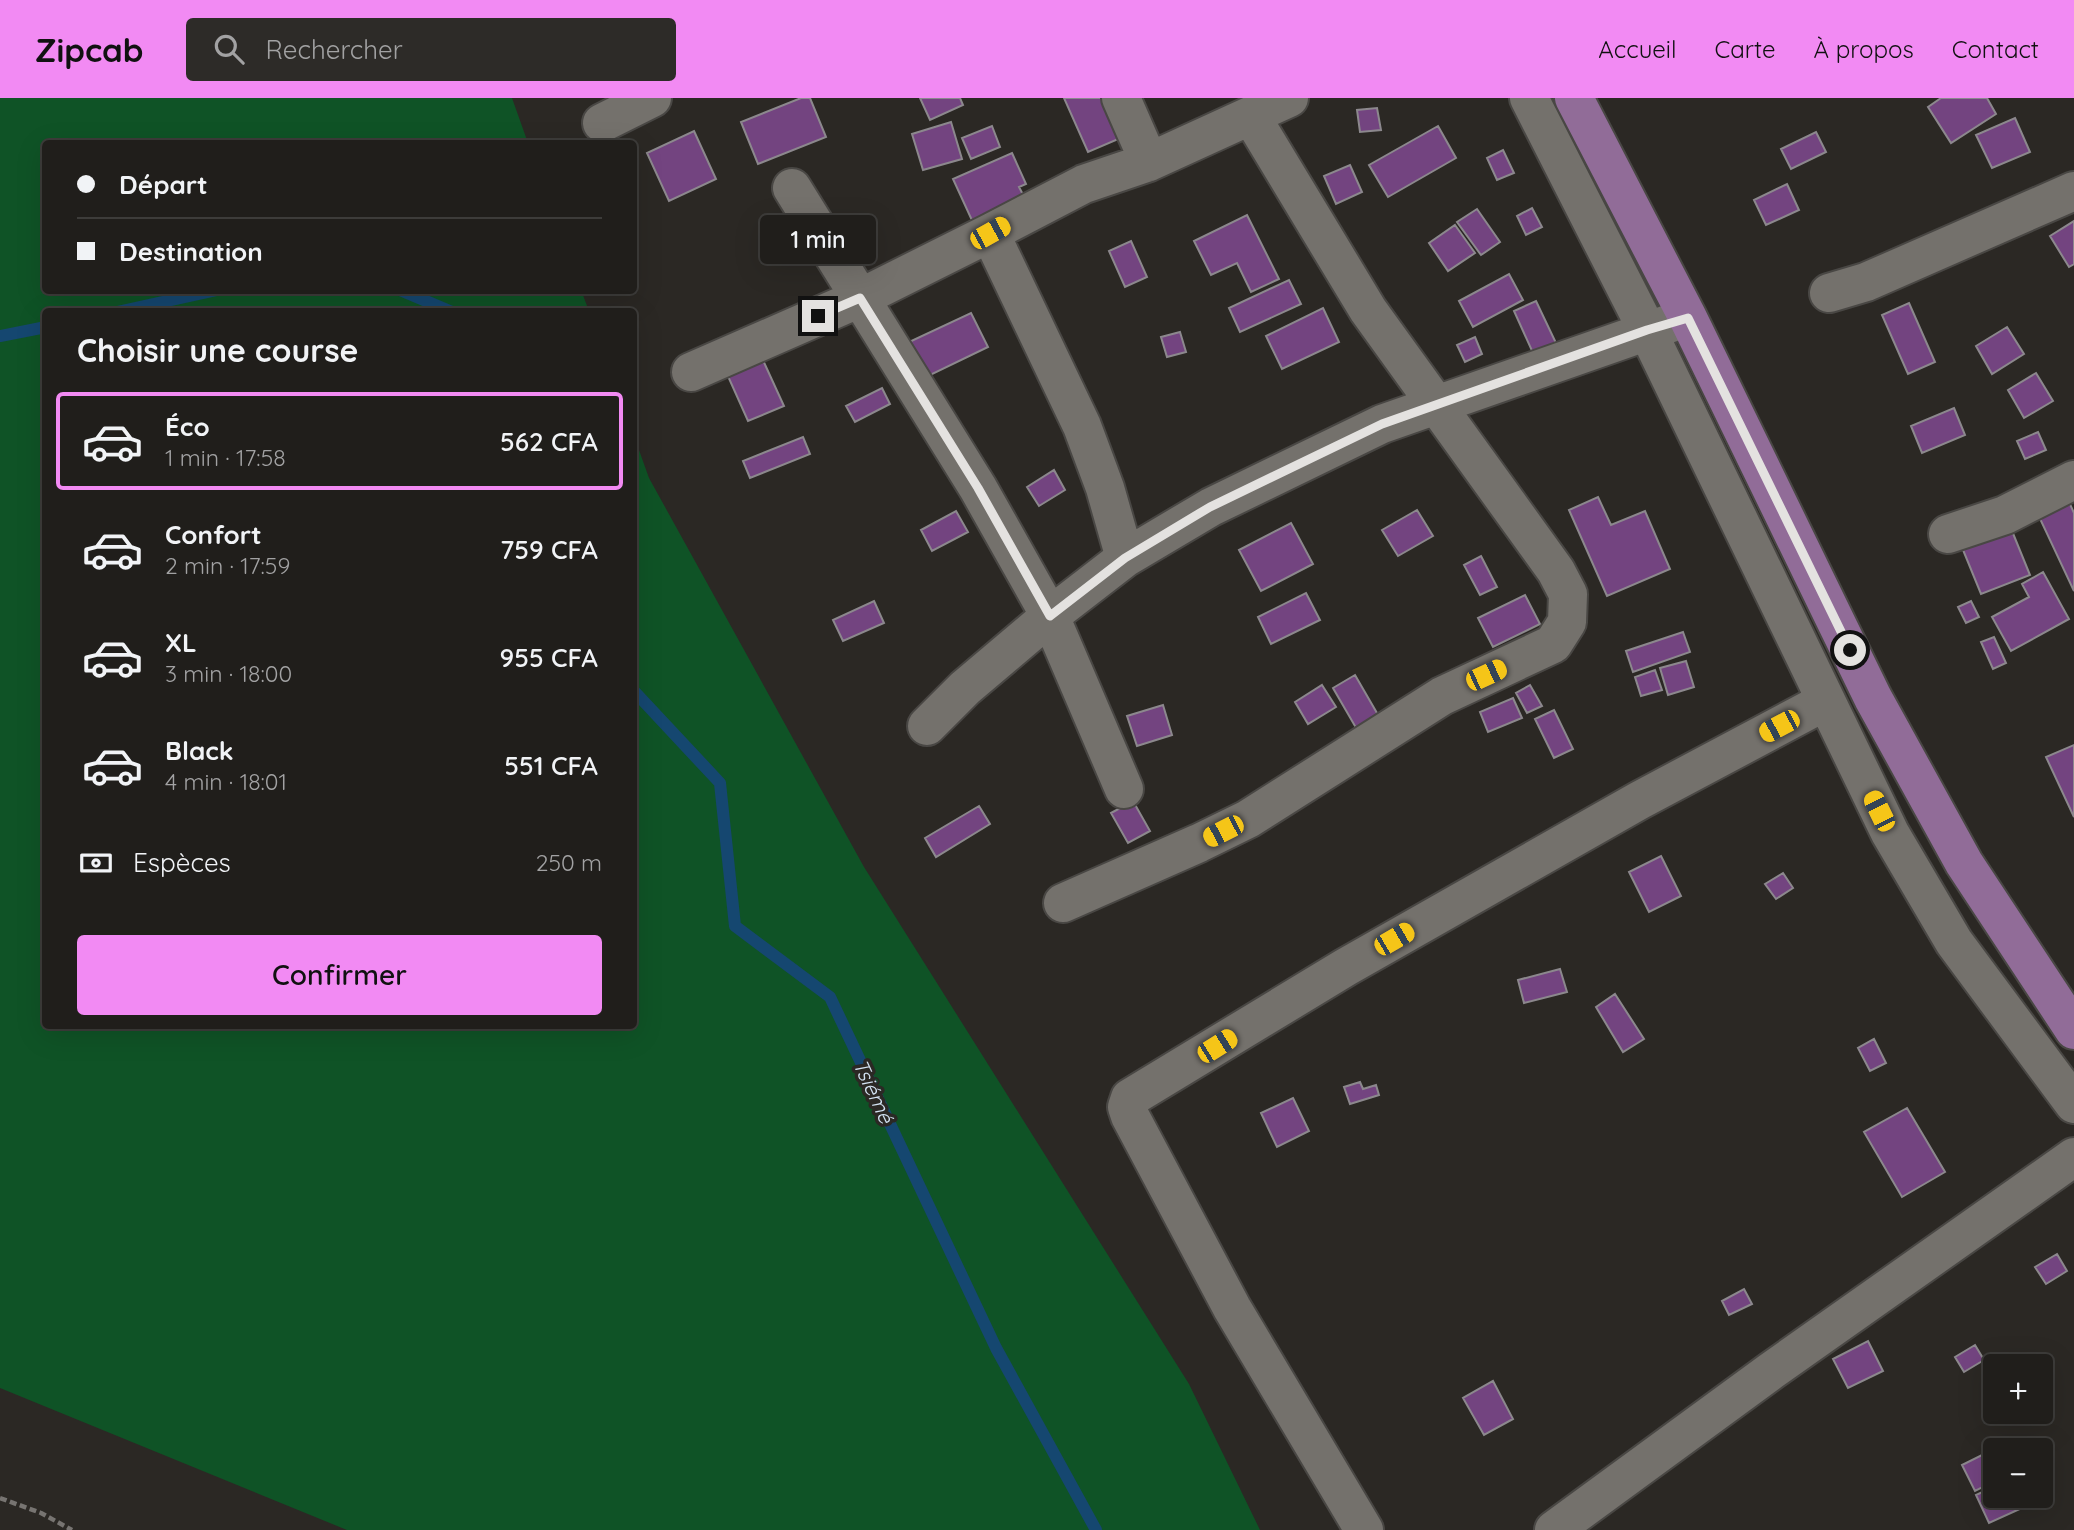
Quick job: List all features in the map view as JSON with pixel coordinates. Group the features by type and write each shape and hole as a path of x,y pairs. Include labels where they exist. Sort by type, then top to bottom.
{"main road":[{"path":"1574,98 1688,318 1873,698 1964,863 2074,1030"}],"street":[{"path":"602,122 652,98"},
{"path":"1121,98 1149,162"},
{"path":"691,372 860,298 1084,184 1149,162 1289,98"},
{"path":"1529,98 1647,330 1890,832 1954,942 2074,1104"},
{"path":"1063,903 1248,819 1441,696 1553,644 1567,622 1568,594 1556,571 1368,310 1251,116"},
{"path":"792,188 978,488 1050,616 1124,789"},
{"path":"1829,293 1866,282 2074,191"},
{"path":"990,233 1082,426 1105,488 1125,558"},
{"path":"927,726 965,688 1050,616 1125,558 1210,507 1382,424 1688,318"},
{"path":"1948,534 2005,515 2074,480"},
{"path":"1364,1530 1232,1308 1129,1116 1127,1107 1130,1098 1358,960 1640,800 1826,701"},
{"path":"1554,1530 1771,1371 2074,1157"}],"path":[{"path":"0,1498 41,1513 72,1530"}],"green space":[{"path":"0,98 512,98 527,140 42,140 42,294 583,294 588,308 42,308 42,1029 637,1029 637,444 649,478 864,867 1189,1384 1260,1530 347,1530 0,1388"}],"building":[{"path":"801,98 810,98 826,137 758,164 741,122"},
{"path":"920,98 960,98 963,105 930,120"},
{"path":"1064,98 1105,98 1123,137 1088,152"},
{"path":"1941,98 1987,98 1996,114 1951,143 1928,107"},
{"path":"1377,108 1381,130 1360,132 1357,110"},
{"path":"2015,118 2030,152 1992,168 1976,135"},
{"path":"951,122 962,159 923,170 912,134"},
{"path":"992,126 1000,147 971,159 962,138"},
{"path":"1438,126 1456,158 1388,197 1369,165"},
{"path":"694,131 716,179 669,201 647,153"},
{"path":"1816,132 1826,152 1791,169 1781,149"},
{"path":"1503,150 1514,173 1497,180 1487,158"},
{"path":"1012,153 1026,184 1019,187 1028,204 975,227 953,179"},
{"path":"1350,165 1362,192 1336,204 1324,176"},
{"path":"1787,184 1799,210 1766,225 1754,200"},
{"path":"1532,208 1542,227 1526,235 1517,216"},
{"path":"1477,209 1500,242 1481,255 1457,222"},
{"path":"1247,215 1279,279 1251,292 1237,263 1211,275 1194,241"},
{"path":"2074,221 2074,264 2069,267 2050,236"},
{"path":"1455,225 1475,253 1448,271 1429,243"},
{"path":"1131,241 1147,277 1125,287 1109,251"},
{"path":"1509,274 1523,300 1473,327 1459,301"},
{"path":"1289,280 1301,304 1240,332 1229,308"},
{"path":"1536,301 1556,343 1533,353 1514,311"},
{"path":"1909,303 1935,362 1908,374 1882,315"},
{"path":"1323,308 1339,342 1282,369 1266,336"},
{"path":"971,313 988,347 924,378 907,343"},
{"path":"2007,327 2024,354 1992,374 1976,346"},
{"path":"1180,332 1186,352 1167,357 1161,337"},
{"path":"1475,337 1482,354 1465,362 1457,345"},
{"path":"762,358 784,406 748,421 727,374"},
{"path":"2036,373 2053,401 2024,418 2008,390"},
{"path":"882,388 890,404 855,422 846,406"},
{"path":"1954,408 1965,435 1922,453 1911,426"},
{"path":"2038,432 2046,450 2025,459 2017,441"},
{"path":"803,437 810,454 750,478 743,461"},
{"path":"1054,470 1065,490 1039,506 1027,487"},
{"path":"2065,493 2074,513 2074,591 2035,508"},
{"path":"1598,497 1611,525 1645,511 1670,569 1607,596 1569,510"},
{"path":"1417,510 1433,536 1398,556 1382,530"},
{"path":"956,511 968,532 932,551 921,530"},
{"path":"1291,523 1313,564 1261,591 1239,550"},
{"path":"2010,526 2030,575 1981,594 1961,545"},
{"path":"1481,556 1497,587 1480,595 1464,565"},
{"path":"2043,572 2069,619 2011,651 1992,617 2029,597 2022,584"},
{"path":"1306,593 1320,620 1271,644 1258,617"},
{"path":"1525,595 1540,624 1493,647 1478,618"},
{"path":"874,601 884,623 843,641 833,620"},
{"path":"1971,601 1979,617 1966,623 1958,607"},
{"path":"1683,632 1690,652 1633,672 1626,651"},
{"path":"1994,637 2006,663 1993,669 1981,642"},
{"path":"1686,661 1694,687 1668,695 1660,668"},
{"path":"1655,670 1662,690 1641,696 1635,677"},
{"path":"1355,675 1381,720 1359,733 1333,688"},
{"path":"1322,685 1336,707 1308,724 1295,702"},
{"path":"1530,685 1542,706 1527,713 1516,693"},
{"path":"1513,698 1522,718 1488,732 1480,712"},
{"path":"1163,705 1172,735 1137,746 1127,716"},
{"path":"1554,710 1573,749 1554,758 1535,719"},
{"path":"2074,745 2074,817 2046,757"},
{"path":"1133,801 1150,831 1128,843 1111,813"},
{"path":"979,806 990,824 936,857 925,838"},
{"path":"1661,856 1681,896 1649,912 1629,872"},
{"path":"1783,873 1793,888 1776,899 1765,884"},
{"path":"1560,969 1567,992 1524,1003 1518,980"},
{"path":"1615,994 1644,1039 1623,1052 1596,1007"},
{"path":"1874,1039 1886,1063 1870,1071 1858,1048"},
{"path":"1360,1082 1363,1089 1376,1085 1379,1095 1350,1104 1344,1087"},
{"path":"1293,1098 1309,1131 1277,1147 1261,1113"},
{"path":"1907,1108 1945,1172 1902,1197 1864,1132"},
{"path":"2057,1254 2067,1271 2046,1284 2035,1267"},
{"path":"1744,1289 1752,1304 1729,1315 1722,1301"},
{"path":"1868,1341 1883,1371 1848,1388 1833,1359"},
{"path":"1975,1345 1983,1361 1964,1372 1955,1357"},
{"path":"1493,1381 1513,1419 1484,1435 1463,1398"},
{"path":"1983,1454 1983,1487 1975,1491 1962,1465"},
{"path":"1983,1492 1983,1508 2022,1508 1989,1523 1976,1495"}],"waterway":[{"name":"Tsiémé","path":"135,308 199,294"},
{"name":"Tsiémé","path":"409,294 443,308"},
{"name":"Tsiémé","path":"0,336 42,328"},
{"name":"Tsiémé","path":"637,694 720,783 735,926 830,997 996,1348 1096,1530"}],"route":[{"path":"818,316 860,298 978,488 1050,616 1125,558 1210,507 1382,424 1688,318 1850,650"}]}
